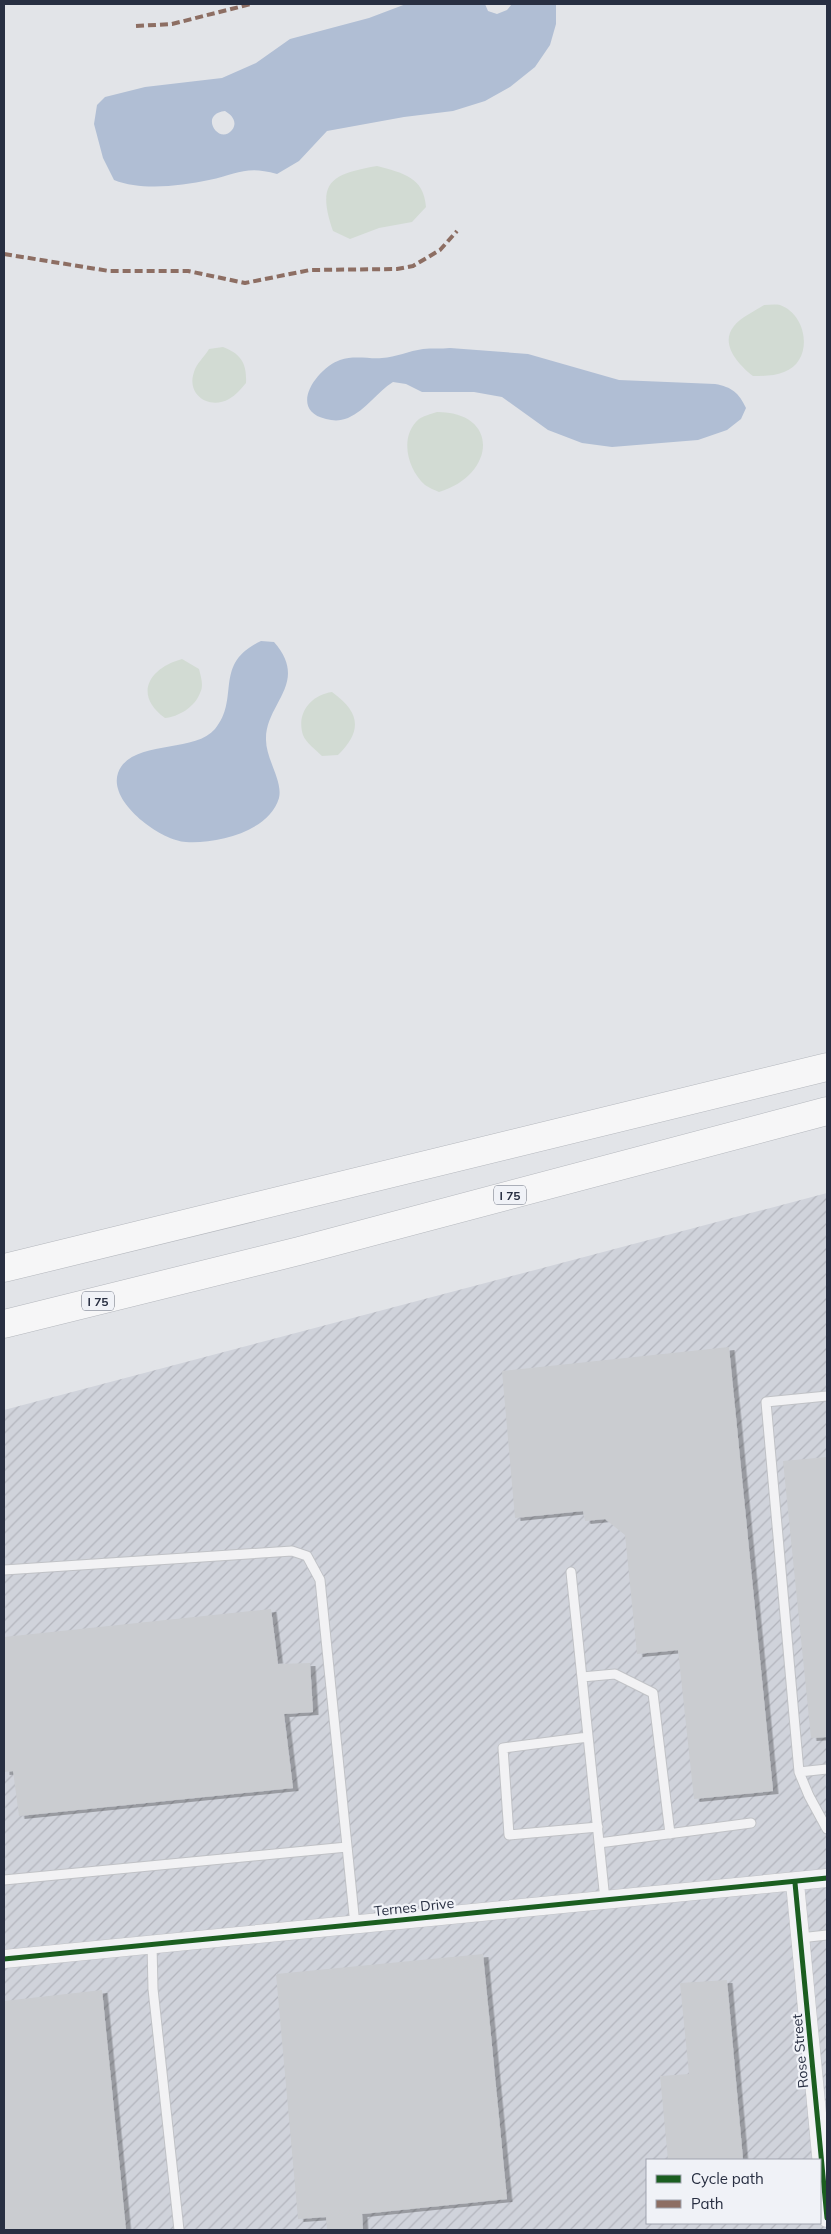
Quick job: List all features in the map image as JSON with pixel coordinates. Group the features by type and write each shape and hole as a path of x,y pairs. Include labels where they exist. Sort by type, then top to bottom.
{"highway":[{"path":"4,1268 827,1067"},
{"name":"I 75","path":"4,1324 299,1252 827,1110"}],"street":[{"name":"Ternes Drive","path":"4,1959 795,1883 827,1878"},
{"name":"Rose Street","path":"795,1883 825,2177 827,2218"}],"lane":[{"path":"827,1396 766,1402 800,1772 809,1796 827,1829"},
{"path":"4,1570 292,1551 307,1556 320,1580 355,1925"},
{"path":"571,1572 605,1900"},
{"path":"582,1677 615,1674 654,1693 670,1834"},
{"path":"588,1737 503,1748 509,1835 598,1827"},
{"path":"800,1772 827,1770"},
{"path":"599,1843 751,1823"},
{"path":"4,1880 347,1847"},
{"path":"800,1938 827,1935"},
{"path":"152,1944 154,1989 179,2230"}],"shaded area":[{"path":"377,166 403,174 416,183 421,189 426,207 412,222 379,228 350,239 333,231 326,201 327,191 331,183 338,177 348,173"},
{"path":"764,305 780,305 797,318 804,338 803,349 800,358 794,366 784,372 773,375 753,376 733,354 729,340 730,333 734,326 744,317"},
{"path":"223,347 242,360 246,383 229,399 214,403 196,394 192,380 197,366 209,349"},
{"path":"437,412 458,415 472,422 481,433 483,446 480,460 471,473 458,484 439,492 427,486 419,478 410,462 407,443 413,426 419,419"},
{"path":"182,659 199,669 202,687 198,698 190,707 175,716 165,718 155,709 150,700 148,692 149,683 161,669 170,663"},
{"path":"332,692 349,707 355,722 354,730 346,746 338,755 322,756 304,738 301,727 302,719 307,706 312,701"},
{"path":"827,1193 827,2230 4,2230 4,1410"}],"water":[{"path":"406,4 485,4 488,11 497,14 507,10 512,4 556,4 556,24 550,45 535,67 510,87 485,101 453,111 404,117 327,131 299,161 277,174 250,170 174,186 137,185 114,180 103,158 94,124 97,105 105,97 145,87 222,78 256,63 290,39 369,18","holes":["225,111 232,117 234,127 227,134 222,134 217,132 212,123 213,117 217,113"]},
{"path":"450,348 528,354 619,380 715,384 726,387 734,392 741,398 746,408 741,419 727,430 698,440 612,447 582,443 548,430 502,397 474,392 422,392 406,384 393,382 354,415 345,419 326,419 314,414 308,407 307,398 315,380 331,364 340,360 356,357 382,358 423,349"},
{"path":"261,641 274,642 284,656 288,669 287,681 272,715 266,740 279,784 279,798 273,810 264,820 240,834 212,841 186,842 175,840 150,827 128,807 121,796 117,784 118,773 125,762 135,755 193,742 205,737 215,729 226,705 229,682 237,660 246,650"}],"building":[{"path":"729,1347 773,1791 694,1799 678,1650 637,1654 625,1535 605,1519 585,1521 583,1511 515,1518 502,1371"},
{"path":"827,1457 827,1737 811,1738 783,1461"},
{"path":"271,1609 278,1664 310,1663 313,1712 284,1714 293,1788 19,1816 13,1771 4,1772 4,1637"},
{"path":"483,1954 507,2199 362,2214 363,2230 327,2230 326,2217 298,2219 276,1974"},
{"path":"727,1980 743,2159 668,2159 660,2076 689,2074 680,1983"},
{"path":"102,1990 126,2230 4,2230 4,2001"}],"marked path":[{"path":"136,26 172,24 251,4"},
{"path":"4,254 109,271 188,271 245,283 310,270 397,269 413,266 440,250 457,231"}],"cycle path":[{"path":"4,1959 827,1878"},
{"path":"795,1883 827,2218"}]}
